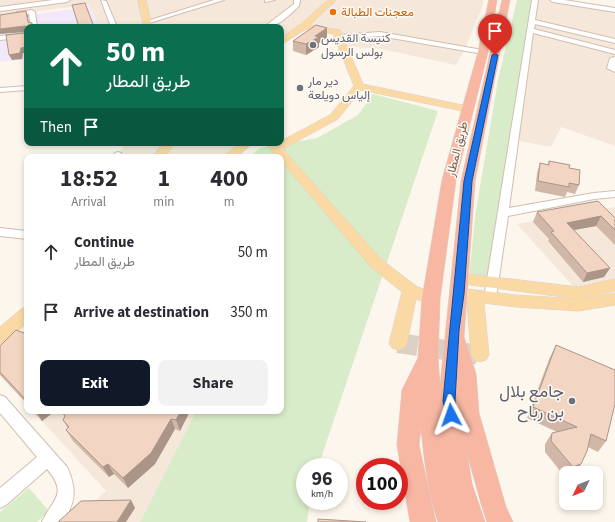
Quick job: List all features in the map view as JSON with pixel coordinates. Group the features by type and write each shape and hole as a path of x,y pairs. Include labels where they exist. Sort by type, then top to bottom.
{"highway":[{"name":"طريق المطار","path":"451,522 446,508 435,456 431,420 428,358 431,299 449,180 483,52 493,0"},
{"name":"طريق المطار","path":"472,522 460,484 449,401 454,330 471,292 468,181 506,0"},
{"path":"454,330 466,374 468,413 494,507 500,522"},
{"path":"423,522 408,445 413,390 428,358"}],"main road":[{"path":"142,0 148,24"},
{"path":"284,40 304,26 332,0"},
{"path":"304,26 337,32 359,86"},
{"path":"359,86 467,109"},
{"path":"284,140 334,117 359,86"},
{"path":"233,154 243,146"},
{"path":"275,146 282,154"},
{"path":"284,157 368,255 386,273 410,290 431,299"},
{"path":"471,292 492,282 579,292 615,285"},
{"path":"398,343 410,290"},
{"path":"471,292 516,301 579,305 615,299"},
{"path":"471,292 480,355"},
{"path":"0,337 24,316"}],"street":[{"path":"0,9 67,0"},
{"path":"148,24 221,0"},
{"path":"273,24 297,5 297,0"},
{"path":"471,292 492,282 535,0"},
{"path":"553,0 615,10"},
{"path":"103,1 113,24"},
{"path":"0,16 71,7"},
{"path":"32,12 34,24"},
{"path":"531,26 615,41"},
{"path":"531,26 615,52"},
{"path":"0,38 24,34"},
{"path":"339,37 380,34 483,52"},
{"path":"615,59 613,60 611,68 615,70"},
{"path":"0,90 24,88"},
{"path":"503,213 594,196 615,194"},
{"path":"0,232 24,235"},
{"path":"0,402 61,473 65,481 66,492 64,504 57,516 51,522"},
{"path":"0,499 48,458"}],"shaded area":[{"path":"0,0 483,0 483,5 465,49 456,65 381,49 343,46 337,32 304,26 284,36 284,24 98,24 90,7 87,5 0,16"},
{"path":"535,0 553,0 615,10 615,146 561,127 551,147 514,140"},
{"path":"90,7 98,24 37,24 35,14"},
{"path":"24,35 24,59 0,62 0,39"},
{"path":"124,146 243,146 233,154 118,154"},
{"path":"615,207 615,285 579,293 517,224"},
{"path":"36,414 194,414 140,522 72,522 106,491"}],"green space":[{"path":"517,0 535,0 492,282 469,279 475,216 498,80"},
{"path":"373,94 438,111 321,458 296,458 296,510 309,510 307,522 140,522 194,414 284,414 284,154 253,154 260,148 284,146 284,144 317,138 358,115"},
{"path":"29,488 49,511 37,522 0,522 0,512"}],"building":[{"path":"85,3 93,24 78,24 72,5"},
{"path":"26,11 28,22 32,24 24,24 24,26 0,29 0,15"},
{"path":"316,25 327,28 315,36 319,37 306,44 293,41"},
{"path":"24,33 24,48 21,48 20,53 9,55 6,35"},
{"path":"549,161 570,165 569,168 580,170 579,185 569,183 569,187 538,181 540,163 549,165"},
{"path":"598,201 615,218 615,230 601,216 567,223 610,268 587,273 551,232 554,231 537,212"},
{"path":"16,330 24,333 24,398 0,372 0,346"},
{"name":"جامع بلال بن رباح","path":"556,345 615,370 615,404 606,441 591,434 587,451 581,464 572,466 551,441 552,433 577,427 533,407"},
{"path":"64,414 179,414 176,420 171,419 151,453 123,478 108,464 103,467 66,430 69,427 63,420 65,416"},
{"path":"131,500 117,522 58,522 81,501"},
{"path":"318,519 366,522 318,522"}],"tunnel":[{"path":"398,343 480,355"}],"place":[{"name":"معجنات الطبالة","path":"333,12"},
{"name":"كنيسة القديس بولس الرسول","path":"313,45"},
{"name":"دير مار إلياس دويلعة","path":"300,88"},
{"name":"جامع بلال بن رباح","path":"572,401"}],"route":[{"path":"451,415 449,401 454,330 459,294 468,181 495,55"}]}
